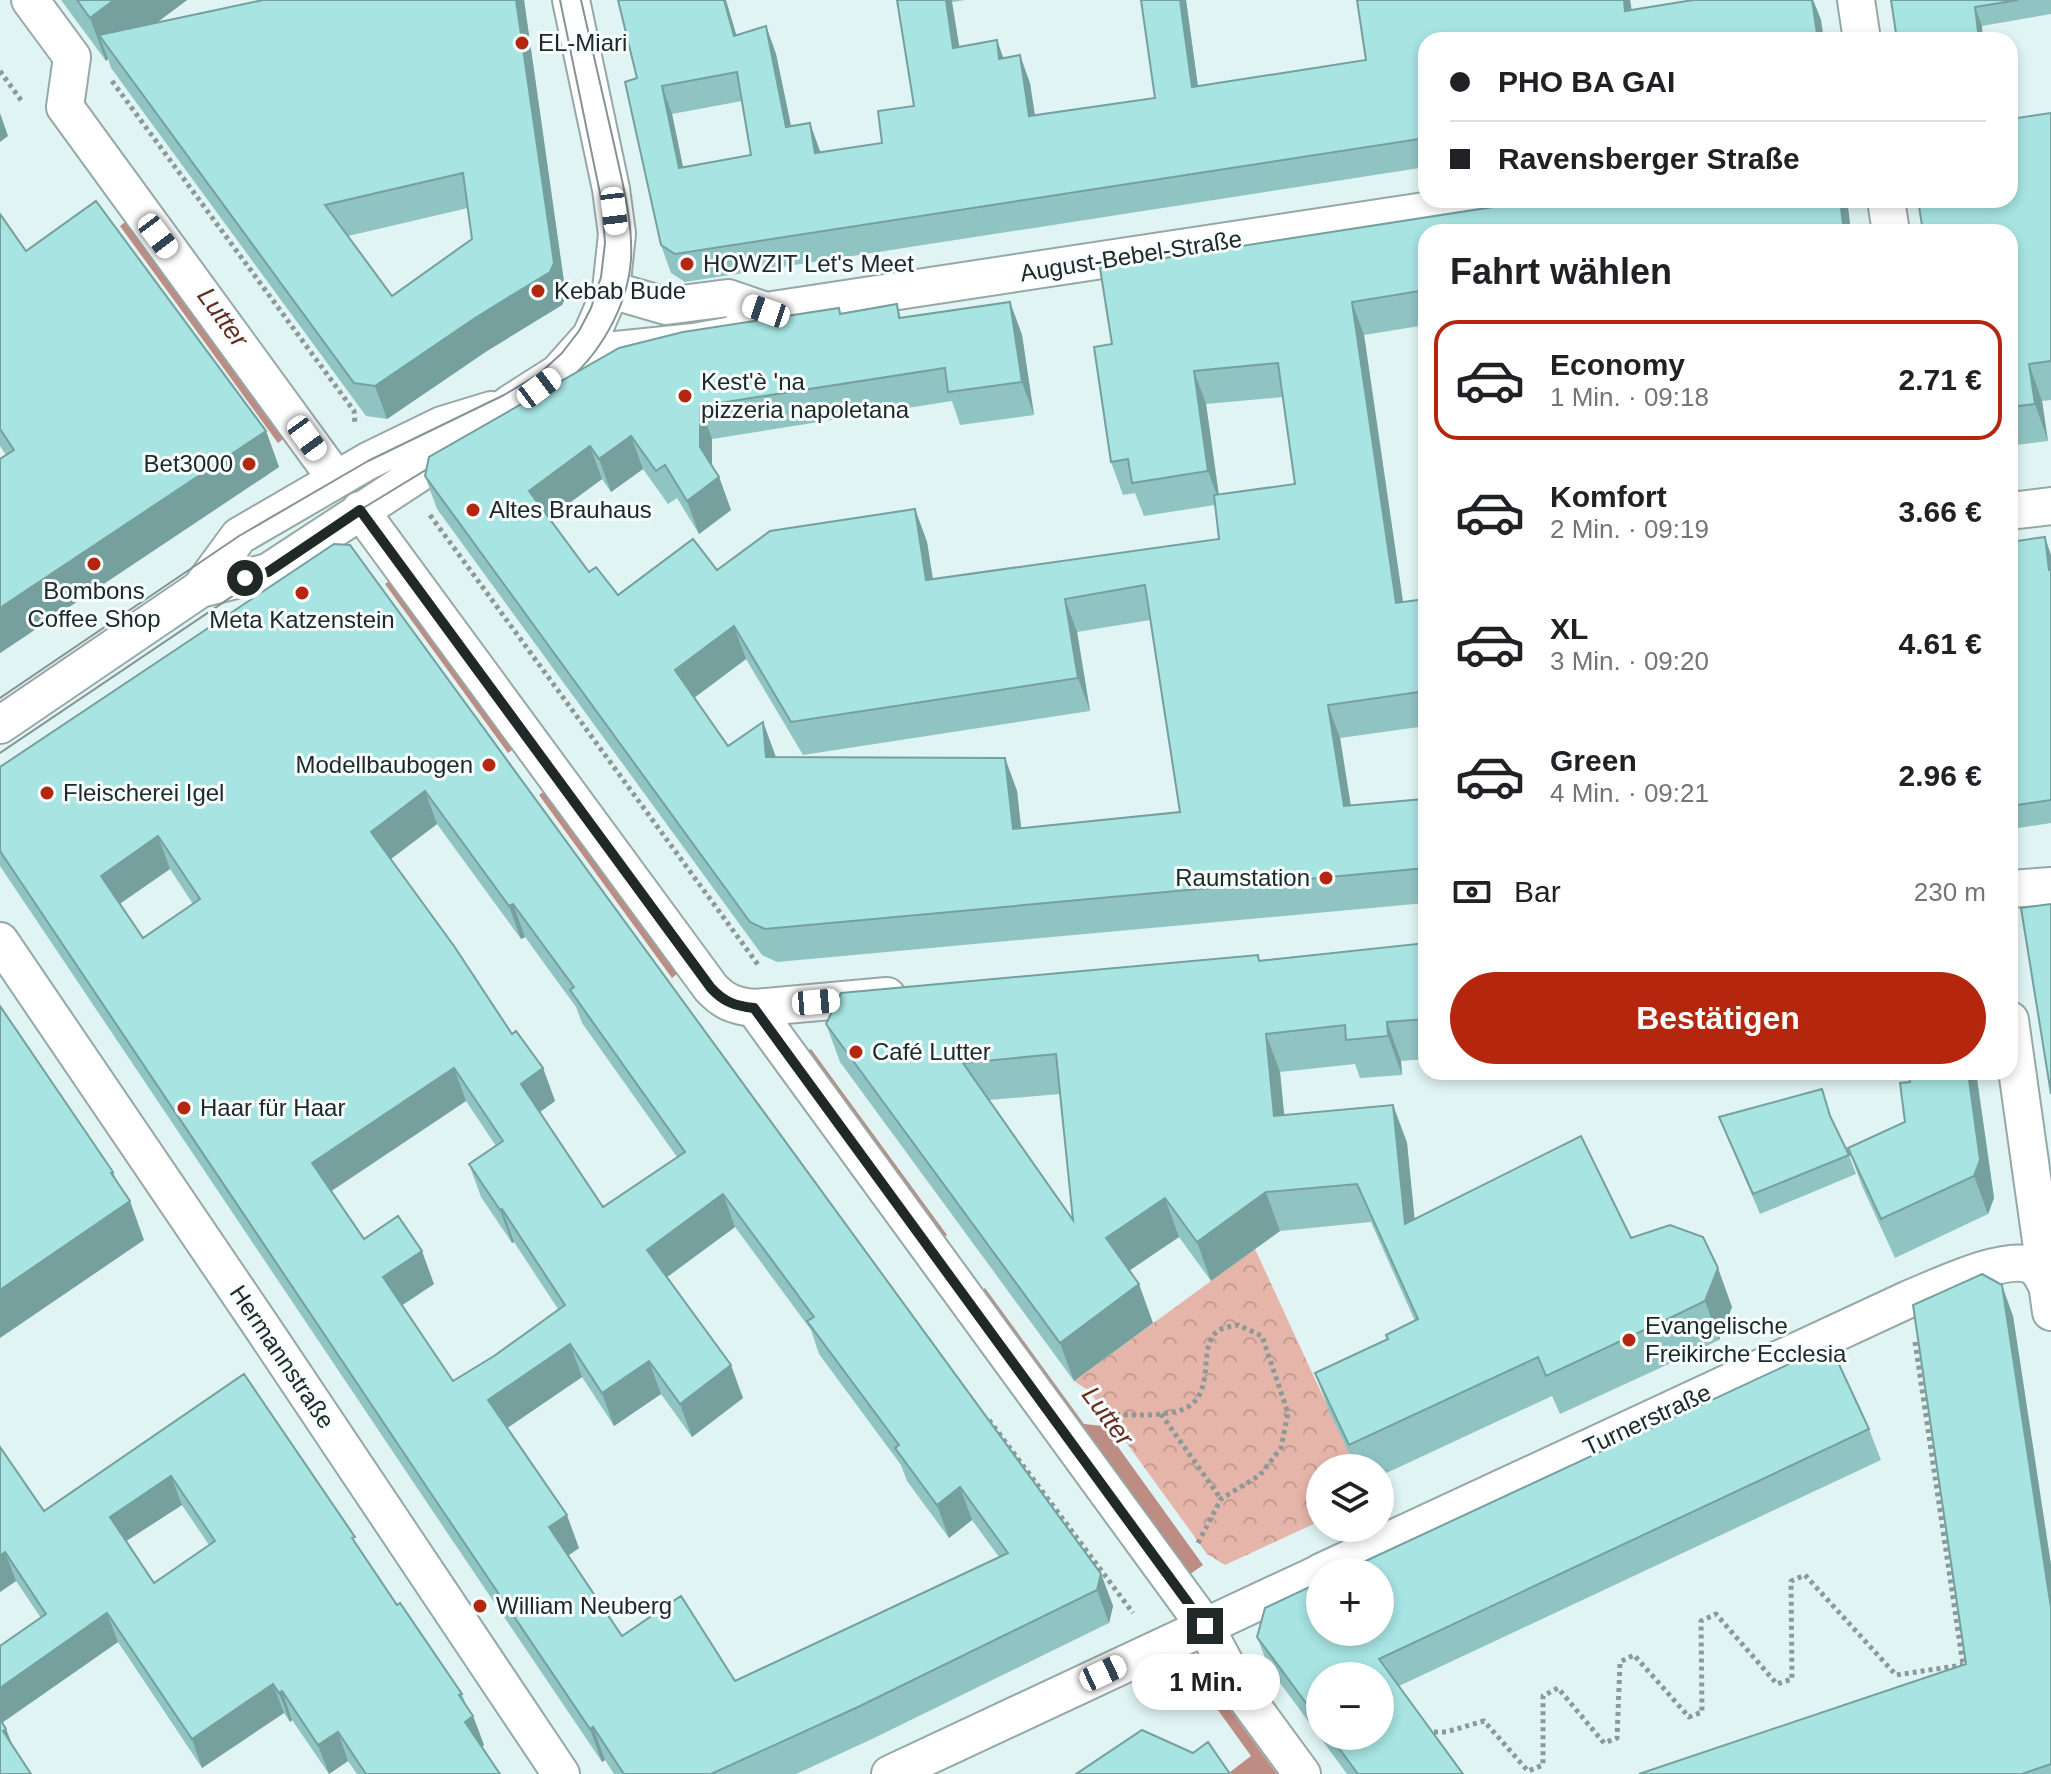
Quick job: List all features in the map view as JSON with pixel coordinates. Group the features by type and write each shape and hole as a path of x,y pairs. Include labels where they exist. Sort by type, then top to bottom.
{"street":[{"path":"30,0 72,57 65,107 336,479"},
{"path":"200,589 268,572 438,461 511,403 539,388 577,354 597,324 611,290 617,234 611,189 571,0"},
{"path":"1856,0 1861,32"},
{"name":"August-Bebel-Straße","path":"577,354 733,335 766,311 1444,208"},
{"name":"August-Bebel-Straße","path":"611,290 666,306 728,298 766,311"},
{"path":"0,725 200,589 239,536 336,479 442,425 511,403"},
{"path":"2018,510 2051,506"},
{"path":"360,510 704,980 722,999 736,1006 754,1008 924,993"},
{"path":"2018,888 2051,886"},
{"name":"Hermannstraße","path":"0,941 258,1319 561,1774"},
{"path":"754,1008 1205,1626 1236,1684 1302,1774"},
{"path":"2018,1080 2042,1270"},
{"name":"Turnerstraße","path":"1351,1558 1909,1299 1982,1269 2042,1270"},
{"name":"Turnerstraße","path":"890,1774 1306,1579"}],"path":[{"path":"72,57 106,73 354,411 355,433"},
{"path":"1909,1299 1963,1665"},
{"path":"1099,1413 1161,1414 1190,1406 1204,1388 1208,1345 1220,1330 1238,1325 1262,1336 1288,1413 1281,1448 1260,1475 1221,1499 1195,1549"},
{"path":"980,1408 1131,1613 1205,1626"},
{"path":"1161,1414 1221,1499"},
{"path":"1421,1732 1446,1732 1484,1721 1528,1771 1543,1765 1543,1696 1558,1688 1604,1743 1617,1738 1620,1662 1634,1655 1689,1717 1702,1712 1701,1621 1716,1614 1777,1684 1792,1679 1791,1581 1805,1575 1896,1675 1978,1663"}],"green space":[{"path":"1255,1249 1350,1454 1306,1454 1306,1527 1225,1565 1207,1554 1089,1391 1074,1381"}],"shaded area":[{"path":"129,219 287,436 278,443 120,226"},
{"path":"392,579 515,748 508,753 385,584"},
{"path":"546,790 678,973 672,978 539,795"},
{"path":"811,1049 947,1235 941,1239 805,1052"},
{"path":"985,1288 1084,1424 1103,1426 1203,1565 1186,1577 980,1292"},
{"path":"1223,1700 1277,1774 1231,1774 1251,1756 1215,1706"}],"building":[{"path":"77,0 114,0 90,18"},
{"path":"263,0 516,0 554,263 550,272 375,386 354,383 99,35","holes":["463,173 472,239 392,296 325,205"]},
{"path":"618,0 724,0 734,36 766,26 786,127 810,123 815,153 882,143 878,111 914,106 897,0 946,0 953,48 997,40 999,59 1020,55 1029,116 1155,98 1141,0 1180,0 1192,87 1366,60 1357,0 1624,0 1625,11 1693,0 1812,0 1817,32 1418,32 1418,139 675,254 661,245 625,82 637,78","holes":["737,72 751,155 679,168 662,86"]},
{"path":"1891,0 2018,0 1975,7 1978,32 1896,32"},
{"path":"2051,113 2051,361 2029,364 2035,404 2018,406 2018,224 1922,224 1919,208 2018,208 2018,118"},
{"path":"96,201 266,431 0,608 0,459 14,450 0,429 0,214 26,251"},
{"path":"1486,208 1841,208 1843,224 1418,224 1418,291 1352,302 1396,603 1418,600 1418,692 1328,705 1344,806 1418,800 1418,869 765,929 750,922 425,476 429,457 619,348 683,332 839,308 840,314 897,304 899,318 1010,302 1022,382 948,392 945,368 700,406 700,447 719,477 687,501 665,465 656,471 631,436 599,459 590,446 529,491 589,572 596,567 618,595 693,539 717,570 770,531 915,509 926,580 1219,539 1214,495 1295,484 1278,363 1194,371 1208,471 1132,483 1128,459 1111,462 1094,347 1112,344 1100,268","holes":["1145,585 1180,812 1013,829 1005,758 766,757 763,722 728,746 675,670 734,626 791,722 1078,678 1065,599"]},
{"path":"2045,537 2051,570 2051,800 2018,805 2018,541"},
{"path":"334,544 350,545 1101,1574 1097,1590 858,1707 711,1774 624,1774 593,1727 590,1729 0,851 0,767","holes":["425,791 509,906 513,904 574,987 570,990 685,1152 603,1207 521,1084 543,1068 516,1031 512,1034 454,946 371,832","158,836 200,899 143,938 101,876","454,1068 503,1141 469,1164 565,1305 453,1381 383,1277 422,1251 398,1216 364,1239 312,1163","723,1194 814,1317 807,1321 899,1445 895,1448 937,1505 960,1487 1008,1553 735,1681 681,1596 622,1636 549,1527 567,1515 488,1400 570,1344 602,1393 649,1361 680,1404 731,1365 647,1250"]},
{"path":"2051,904 2051,1094 2021,908"},
{"path":"1418,944 1418,1020 1387,1022 1388,1036 1346,1040 1345,1025 1266,1034 1274,1116 1393,1105 1405,1224 1581,1136 1631,1238 1670,1225 1703,1237 1718,1268 1705,1301 1546,1376 1538,1357 1349,1445 1315,1373 1388,1339 1386,1335 1418,1319 1357,1184 1266,1192 1197,1242 1165,1198 1106,1238 1139,1284 1060,1343 826,1024 841,993 1258,955 1259,961","holes":["1056,1054 1073,1220 963,1063"]},
{"path":"0,1006 130,1201 0,1290"},
{"path":"1969,1080 1980,1160 1974,1176 1881,1219 1848,1148 1905,1122 1900,1083"},
{"path":"1822,1089 1830,1116 1849,1155 1753,1194 1719,1117"},
{"path":"1982,1274 2002,1285 2051,1608 2051,1764 2022,1774 1639,1774 1966,1664 1913,1305"},
{"path":"1830,1345 1869,1429 1379,1659 1381,1662 1306,1662 1306,1703 1257,1637 1265,1608 1306,1589 1306,1646 1394,1646 1394,1558 1372,1558"},
{"path":"244,1374 355,1537 352,1538 397,1605 400,1603 462,1694 459,1695 473,1716 465,1722 500,1774 366,1774 338,1732 318,1745 282,1691 279,1693 273,1684 192,1739 107,1613 0,1688 0,1646 46,1614 5,1552 0,1556 0,1447 44,1511","holes":["171,1476 215,1541 154,1583 110,1517"]},
{"path":"1394,1680 1463,1774 1358,1774 1340,1750 1394,1750"},
{"path":"0,1719 6,1729 3,1731 31,1774 0,1774"},
{"path":"1142,1730 1193,1753 1208,1742 1230,1774 1076,1774"}],"tram line":[{"path":"0,698 239,536 368,461 504,395 539,374 562,353 591,308 601,277 605,243 602,203 560,0"},
{"path":"562,385 588,360 609,329 624,295 631,259 626,201 581,0"},
{"path":"0,753 360,510 447,457"}],"place":[{"name":"EL-Miari","path":"522,43"},
{"name":"HOWZIT Let's Meet","path":"687,264"},
{"name":"Kebab Bude","path":"538,291"},
{"name":"Kest'è 'na pizzeria napoletana","path":"685,396"},
{"name":"Bet3000","path":"249,464"},
{"name":"Altes Brauhaus","path":"473,510"},
{"name":"Bombons Coffee Shop","path":"94,564"},
{"name":"Meta Katzenstein","path":"302,593"},
{"name":"Modellbaubogen","path":"489,765"},
{"name":"Fleischerei Igel","path":"47,793"},
{"name":"Raumstation","path":"1326,878"},
{"name":"Café Lutter","path":"856,1052"},
{"name":"Haar für Haar","path":"184,1108"},
{"name":"Evangelische Freikirche Ecclesia","path":"1629,1340"},
{"name":"William Neuberg","path":"480,1606"}],"route":[{"path":"245,578 268,572 360,510 697,971 722,999 736,1006 754,1008 1205,1626"}],"water label":[{"name":"Lutter","path":"223,317"},
{"name":"Lutter","path":"1108,1416"}]}
